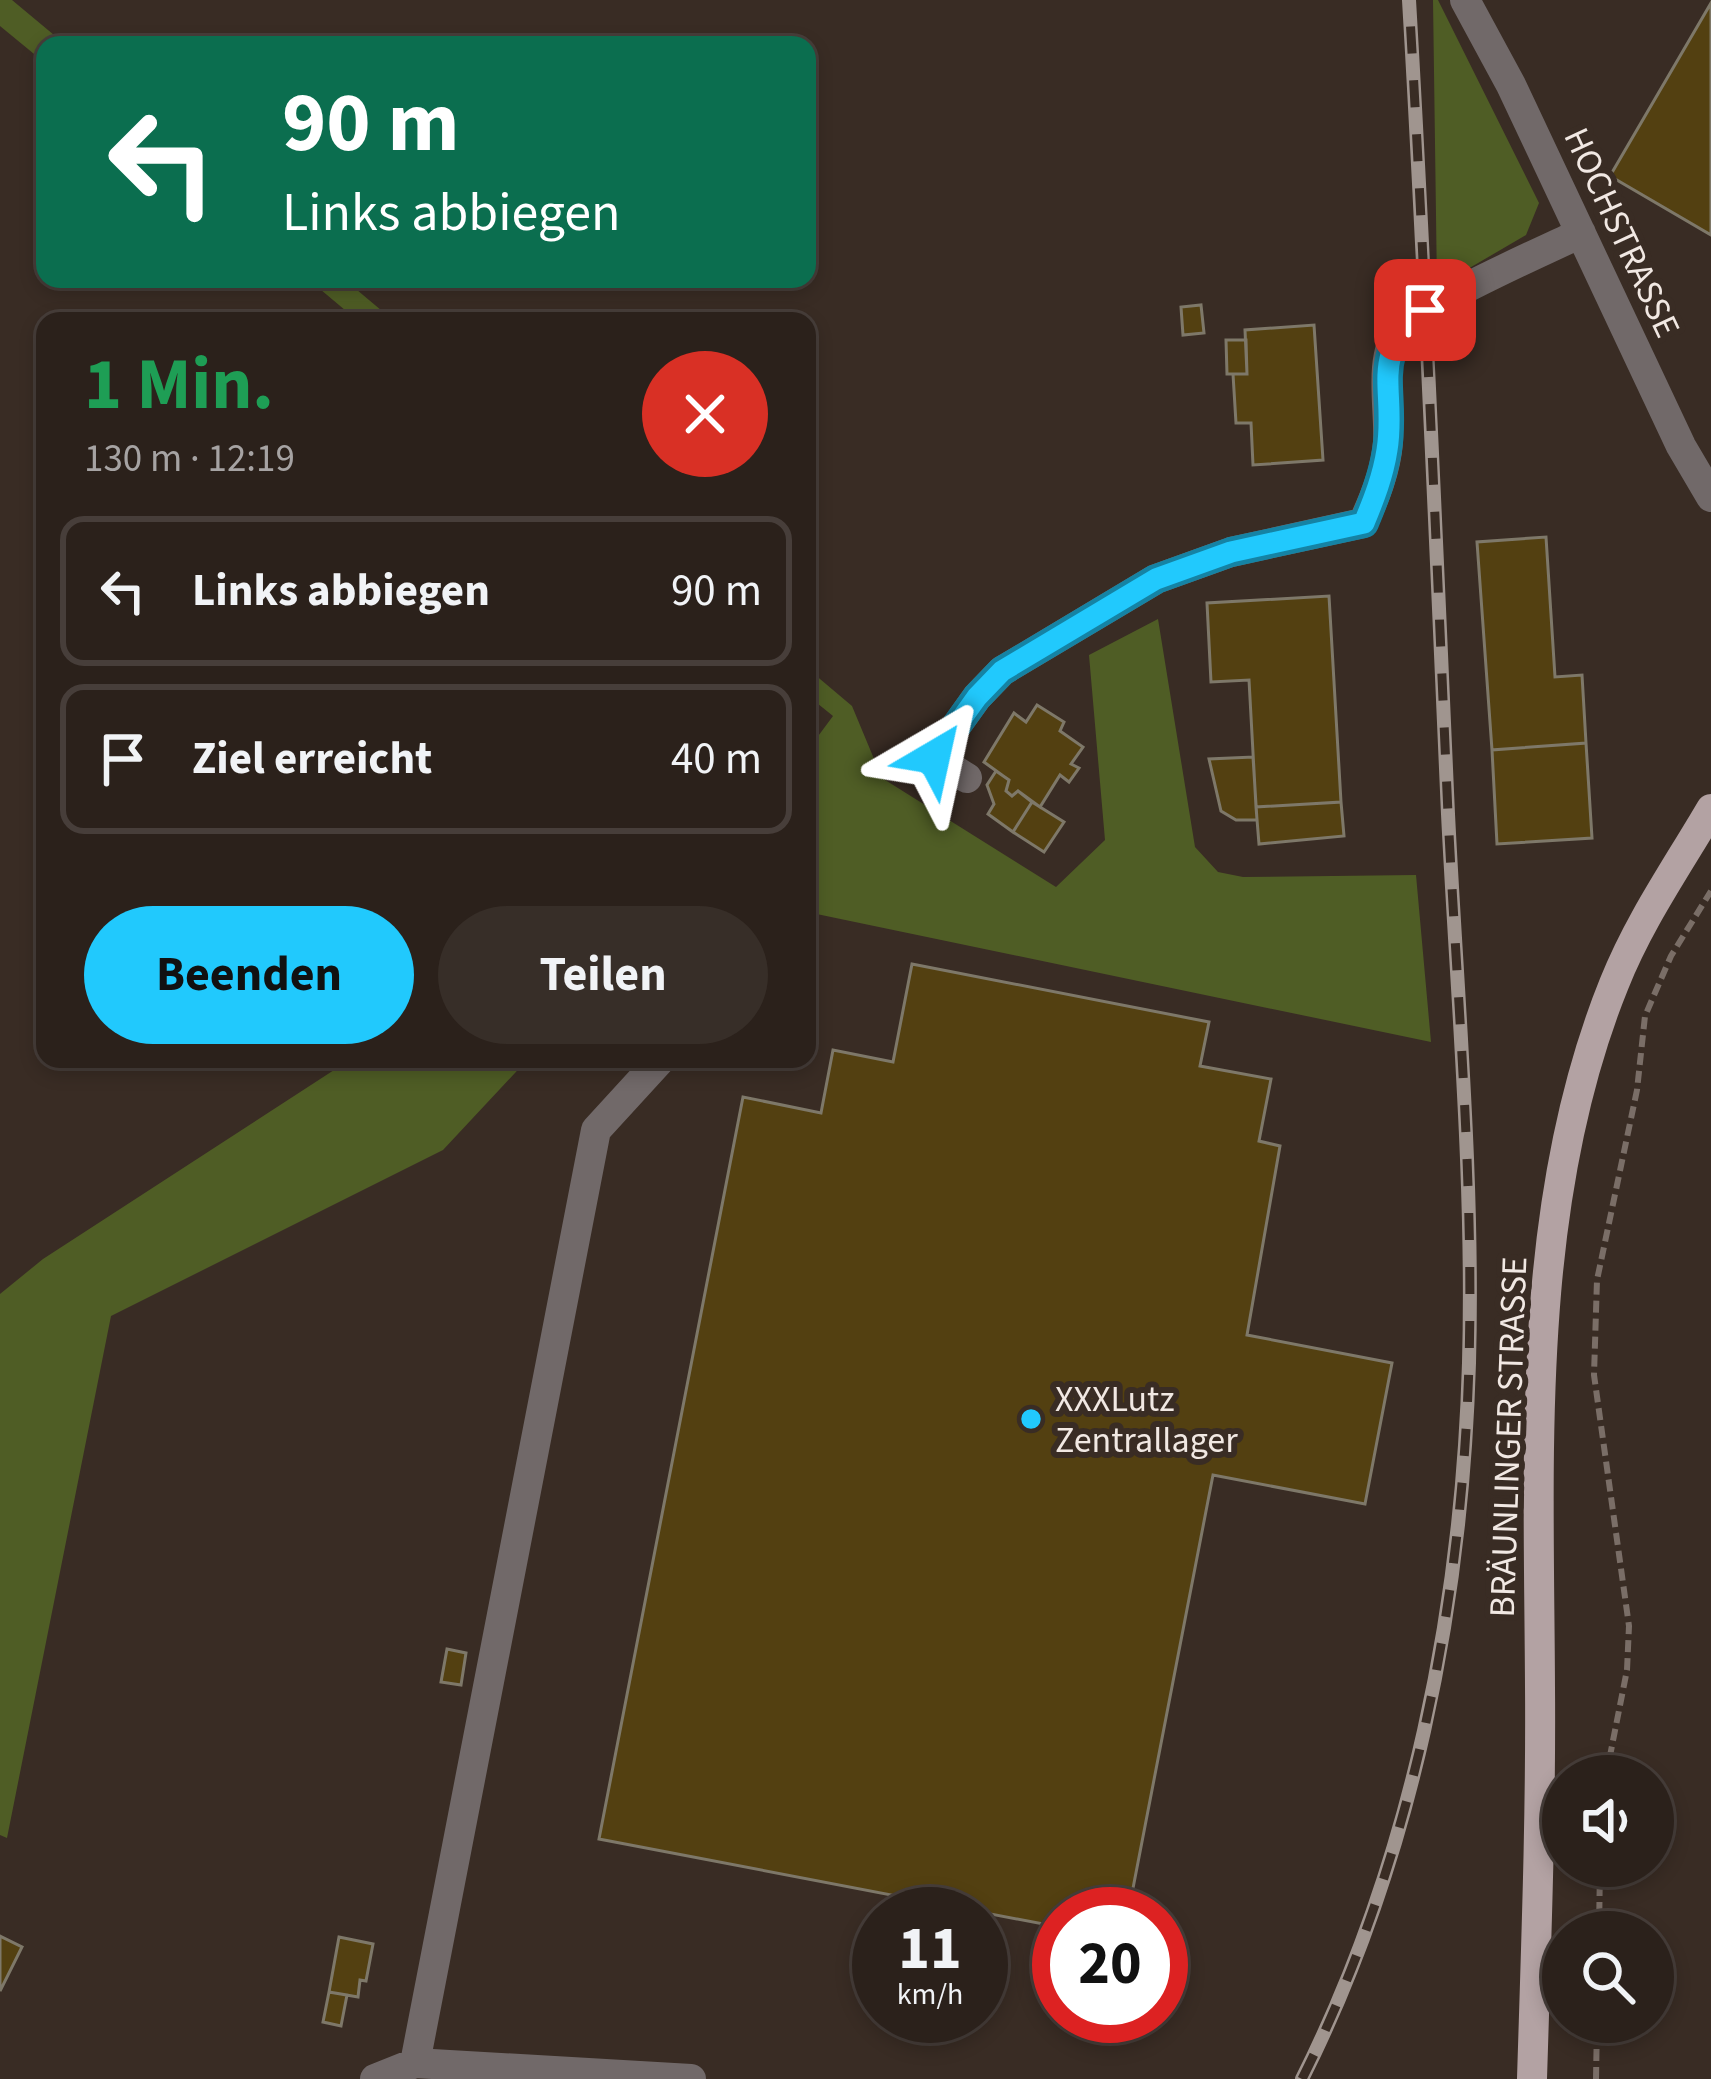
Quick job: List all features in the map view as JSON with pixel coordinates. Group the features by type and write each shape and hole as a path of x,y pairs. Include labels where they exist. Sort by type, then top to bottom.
{"main road":[{"name":"BRÄUNLINGER STRASSE","path":"1532,2079 1540,1723 1540,1408 1553,1229 1585,1079 1613,985 1645,917 1707,818"}],"street":[{"name":"HOCHSTRASSE","path":"1465,0 1681,446 1711,497"},
{"path":"967,778 934,757 977,697 1018,660 1156,579 1231,552 1364,523 1378,490 1388,445 1390,358 1398,331 1425,310 1581,233"},
{"path":"415,2063 596,1130 653,1068"},
{"path":"375,2079 415,2063 691,2079"}],"path":[{"path":"1610,1755 1627,1670 1629,1626 1594,1375 1597,1280 1637,1090 1645,1016 1672,956 1711,890"},
{"path":"1596,2079 1597,2043"}],"green space":[{"path":"0,0 12,0 55,36 36,36 36,56 0,26"},
{"path":"1433,0 1438,0 1539,203 1526,235 1437,287"},
{"path":"319,288 355,288 383,312 347,312"},
{"path":"1158,619 1195,847 1218,872 1243,877 1416,875 1431,1042 816,914 816,739 833,716 816,702 816,676 852,706 882,778 1056,887 1105,840 1089,655"},
{"path":"337,1068 520,1068 443,1150 111,1316 7,1838 0,1835 0,1294 43,1259"}],"building":[{"path":"1711,3 1711,235 1610,176"},
{"path":"1201,305 1204,333 1183,335 1181,307"},
{"path":"1314,325 1323,460 1253,465 1251,423 1236,423 1233,374 1247,374 1245,330"},
{"path":"1226,340 1246,340 1247,374 1227,374"},
{"path":"1546,537 1555,677 1582,675 1586,743 1492,750 1477,542"},
{"path":"1329,596 1341,802 1256,807 1249,680 1211,682 1207,603"},
{"path":"1037,705 1064,722 1060,731 1083,747 1071,764 1079,768 1069,782 1060,775 1040,807 1018,791 1012,796 1006,791 1009,780 984,762 1014,713 1026,722"},
{"path":"1586,743 1592,838 1497,844 1492,750"},
{"path":"1253,757 1257,820 1236,820 1221,811 1209,759"},
{"path":"996,771 1009,780 1006,791 1012,796 1018,791 1032,802 1013,832 988,814 994,804 987,785"},
{"path":"1032,802 1064,822 1044,852 1013,832"},
{"path":"1341,802 1344,836 1259,844 1256,807"},
{"name":"XXXLutz Zentrallager","path":"912,964 1209,1022 1200,1066 1271,1079 1259,1141 1280,1146 1247,1335 1392,1363 1365,1504 1213,1475 1133,1887 1032,1887 1032,1922 1008,1917 1008,1887 852,1887 599,1839 743,1097 821,1113 833,1050 893,1062"},
{"path":"447,1649 466,1653 461,1685 441,1682"},
{"path":"0,1936 22,1947 0,1991"},
{"path":"339,1937 373,1944 358,1997 329,1992"},
{"path":"329,1992 347,1995 341,2026 323,2022"}],"railway":[{"path":"1302,2079 1374,1909 1424,1730 1455,1547 1469,1363 1467,1157 1409,0"}],"place":[{"name":"XXXLutz Zentrallager","path":"1031,1419"}],"route":[{"path":"934,757 1002,671 1156,579 1231,552 1364,523 1378,490 1388,445 1390,358 1398,331 1425,310"}]}
